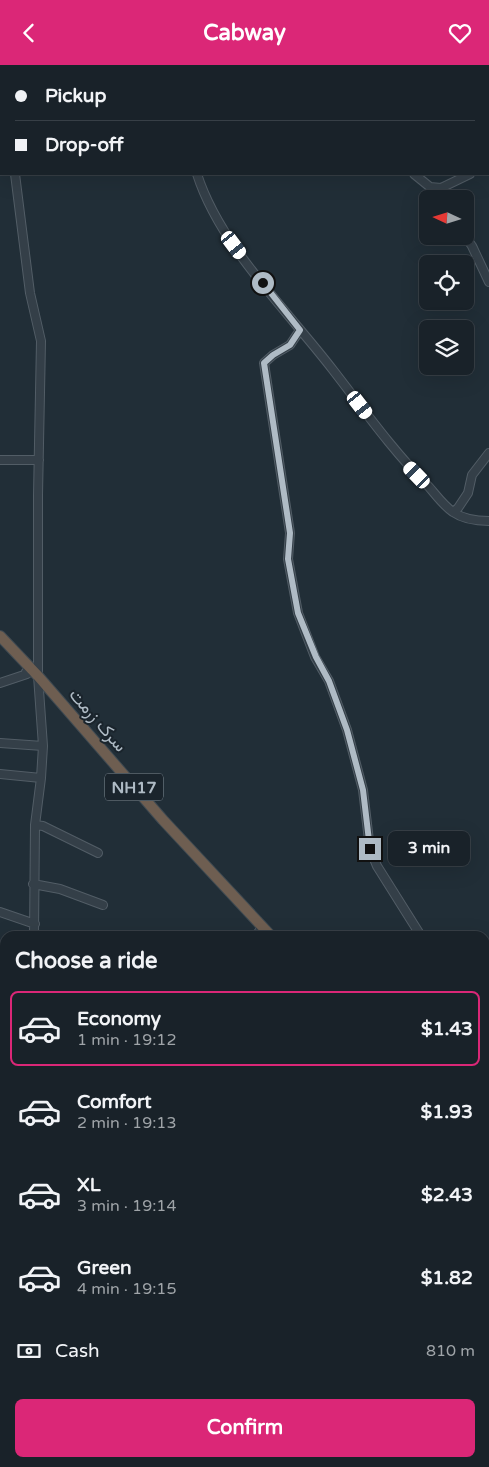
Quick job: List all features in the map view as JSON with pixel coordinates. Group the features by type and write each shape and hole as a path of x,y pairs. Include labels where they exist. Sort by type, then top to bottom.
{"highway":[{"name":"سرک زرمت","path":"0,636 163,820 266,931"}],"street":[{"path":"15,175 30,293 41,341 38,677 42,746 41,778 35,825 33,884 34,931"},
{"path":"197,175 203,192 226,234 404,462 453,512 471,520 489,521"},
{"path":"415,175 430,187 441,188 468,175"},
{"path":"471,245 489,282"},
{"path":"300,330 290,345 264,363 290,533 288,559 298,613 316,657 329,681 347,730 363,790 370,849 377,866 418,931"},
{"path":"453,512 468,493 472,475 489,453"},
{"path":"0,460 39,460"},
{"path":"0,683 27,674 26,672 30,669"},
{"path":"0,743 42,746"},
{"path":"0,774 41,778"},
{"path":"35,825 43,826 98,853"},
{"path":"33,884 60,889 103,905"},
{"path":"0,912 35,924"},
{"path":"259,931 262,927"}],"route":[{"path":"263,283 300,330 290,345 264,363 290,533 288,559 298,613 316,657 329,681 356,758 363,790 370,849"}]}
